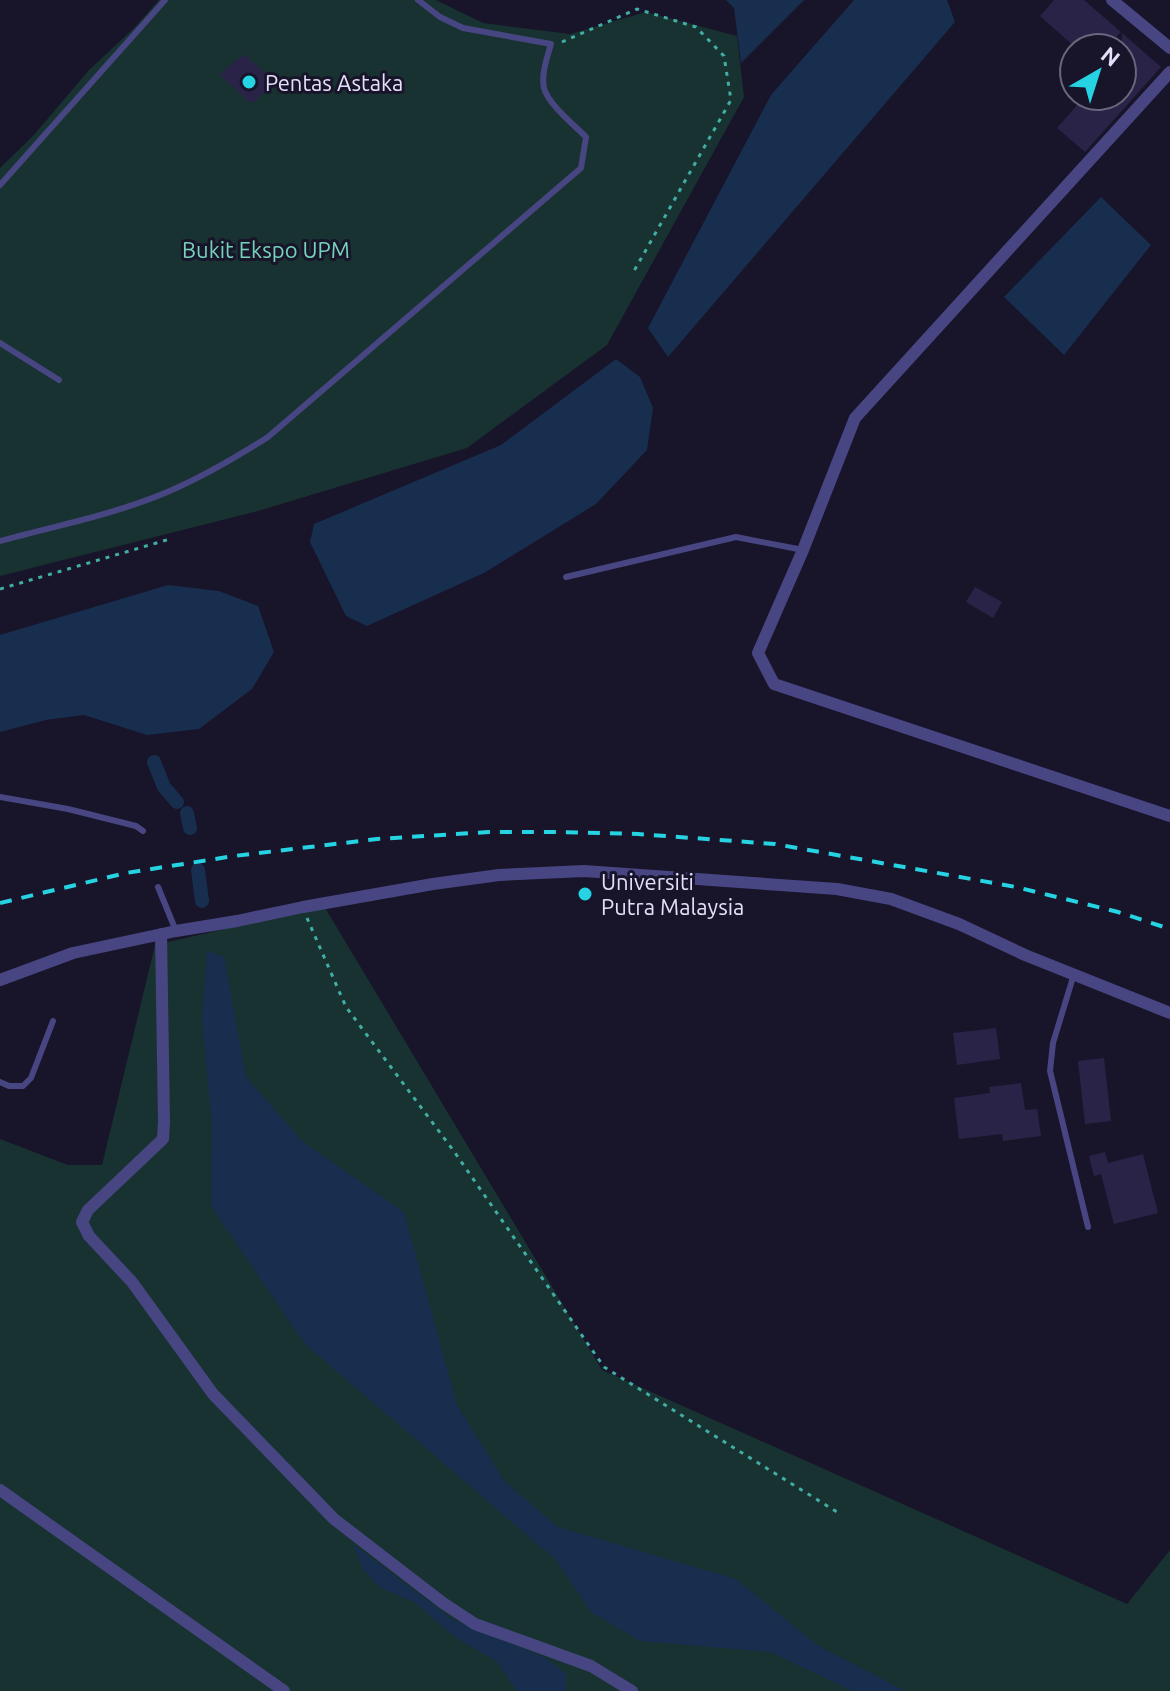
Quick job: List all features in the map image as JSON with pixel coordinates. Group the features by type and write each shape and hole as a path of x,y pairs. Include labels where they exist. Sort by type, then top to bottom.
{"street":[{"path":"1112,0 1170,48"},
{"path":"1170,72 855,418 758,653 774,684 1170,816"},
{"path":"0,980 73,953 303,907 499,875 584,871 837,889 891,899 959,924 1025,955 1170,1013"},
{"path":"161,934 163,1139 88,1210 82,1222 89,1236 132,1282 213,1394 334,1519 475,1624 591,1666 632,1691"},
{"path":"0,1490 284,1691"}],"lane":[{"path":"0,185 165,0"},
{"path":"0,541 114,511 166,493 239,456 268,437 581,168 586,137 553,104 545,90 544,73 551,44 463,28 440,17 418,0"},
{"path":"0,343 59,380"},
{"path":"566,577 736,537 803,550"},
{"path":"0,797 68,809 136,826 143,831"},
{"path":"158,887 176,931"},
{"path":"1074,974 1053,1043 1050,1071 1088,1227"},
{"path":"0,1082 23,1086 31,1078 53,1021"}],"path":[{"path":"551,44 565,41 637,9 696,27 724,56 731,100 634,271"},
{"path":"0,589 170,539"},
{"path":"303,907 346,1007 453,1150 604,1367 837,1512"}],"green space":[{"name":"Bukit Ekspo UPM","path":"159,0 436,0 483,23 570,34 646,12 737,36 744,97 607,345 467,448 258,511 0,576 0,168 33,136 89,70"},
{"path":"324,906 602,1370 1127,1604 1170,1550 1170,1691 0,1691 0,1139 68,1165 102,1165 155,945"}],"water":[{"path":"726,0 804,0 741,63 734,8"},
{"path":"854,0 947,0 955,22 668,357 648,328 771,95"},
{"path":"1101,197 1151,245 1064,355 1004,297"},
{"path":"616,359 640,377 653,408 647,450 596,504 484,573 367,626 346,616 310,542 314,524 501,445"},
{"path":"168,585 219,591 258,606 274,652 252,689 199,729 147,735 84,715 46,720 0,732 0,635"},
{"path":"207,951 224,957 246,1077 303,1142 404,1212 457,1405 505,1482 558,1527 736,1579 817,1645 905,1691 852,1691 771,1652 640,1641 591,1612 556,1560 304,1343 211,1206 212,1126 202,1020"},
{"path":"353,1544 453,1620 546,1658 566,1674 566,1691 517,1691 496,1661 455,1637 414,1602 379,1587 363,1569"}],"building":[{"path":"1054,0 1084,0 1121,32 1058,32 1040,16"},
{"path":"1138,47 1161,67 1138,93"},
{"name":"Pentas Astaka","path":"245,55 270,78 269,87 254,102 249,102 220,75"},
{"path":"1071,112 1121,112 1085,152 1057,128"},
{"path":"975,587 1002,602 993,618 966,602"},
{"path":"996,1028 1000,1059 957,1065 953,1033"},
{"path":"1104,1058 1111,1121 1085,1124 1078,1061"},
{"path":"1021,1083 1025,1110 1037,1109 1041,1136 1003,1141 1002,1134 959,1139 954,1098 990,1093 989,1087"},
{"path":"1105,1152 1108,1163 1143,1154 1158,1213 1114,1224 1101,1174 1094,1176 1089,1156"}],"waterway":[{"path":"154,762 164,787 177,802"},
{"path":"187,813 190,828"},
{"path":"198,870 202,901"}],"railway":[{"path":"0,903 126,873 234,856 377,839 489,832 558,832 638,834 775,844 1016,887 1118,912 1170,929"}],"place":[{"name":"Pentas Astaka","path":"249,82"},
{"name":"Universiti Putra Malaysia","path":"585,894"}]}
